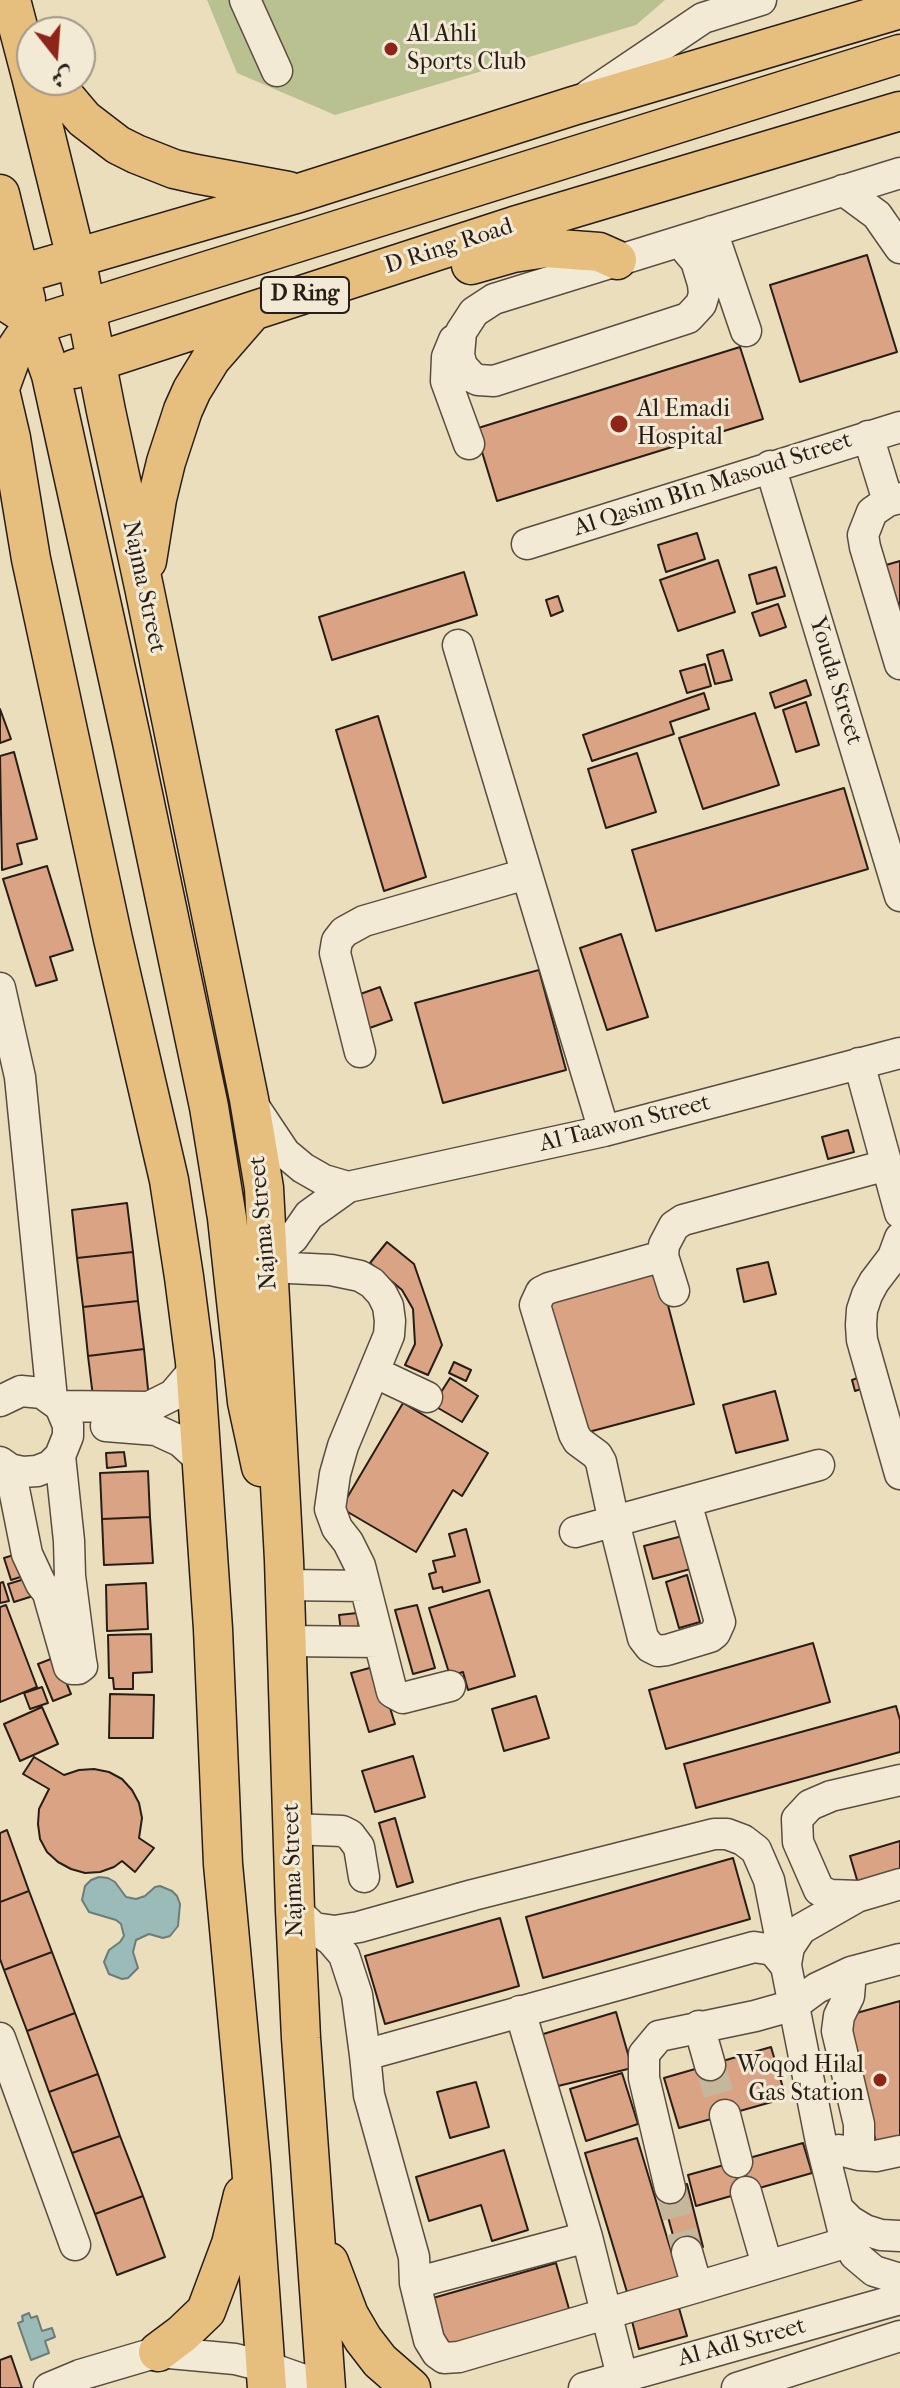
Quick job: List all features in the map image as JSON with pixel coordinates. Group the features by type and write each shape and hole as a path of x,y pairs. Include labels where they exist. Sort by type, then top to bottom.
{"main road":[{"path":"6,284 76,258 900,9"},
{"path":"28,326 900,54"},
{"name":"Najma Street","path":"36,96 76,258 249,1099 264,1188 285,1573 292,1829 304,1919 301,2038 326,2388"},
{"path":"65,96 84,119 118,145 136,154 174,169 299,193"},
{"name":"D Ring Road","path":"0,389 96,363 514,226 900,111"},
{"path":"0,194 6,284 51,375 206,1093 227,1218 247,1402 285,1573"},
{"path":"144,587 157,499 177,426 192,390 221,346 269,307 336,306 513,253 546,248 599,252 617,260"},
{"path":"76,258 67,288 47,312 28,326 12,355 0,389 31,559 169,1180 195,1362 213,1629 223,1864 267,2378"},
{"path":"28,326 63,349 96,363"},
{"path":"0,519 31,559"},
{"path":"158,2352 206,2311 231,2244 251,2165"},
{"path":"314,2222 349,2315 363,2339 380,2361 411,2388"}],"street":[{"path":"245,0 277,71"},
{"path":"573,106 696,9 761,0"},
{"path":"469,444 448,390 445,371 447,357 452,343 474,312 494,299 900,173"},
{"path":"843,190 877,215 900,248"},
{"path":"461,332 459,355 462,366 478,380 494,381 688,318 701,304 713,270 712,231"},
{"path":"680,242 713,270 746,331"},
{"name":"Al Qasim BIn Masoud Street","path":"527,544 900,427"},
{"path":"868,436 894,499 872,512 863,535 900,664"},
{"name":"Youda Street","path":"770,466 900,896"},
{"path":"458,645 604,1131"},
{"path":"360,1052 335,953 337,941 344,932 364,921 526,874"},
{"path":"0,988 10,1080 60,1410 68,1436 60,1456 50,1466 23,1472 5,1466"},
{"name":"Al Taawon Street","path":"269,1262 293,1238 309,1215 348,1187 604,1131 900,1053"},
{"path":"859,1063 900,1213"},
{"path":"249,1099 285,1153 324,1180 348,1187"},
{"path":"674,1291 663,1256 668,1235 683,1220 887,1165"},
{"path":"900,1238 893,1257 867,1295 861,1325 862,1340 900,1474"},
{"path":"663,1256 549,1288 541,1292 535,1305 574,1434 601,1462 643,1638 658,1651 710,1637 720,1622 686,1502"},
{"path":"269,1262 360,1276 372,1283 388,1306 389,1335 343,1446 330,1509 337,1528 357,1557 392,1692 397,1697 409,1697 450,1686"},
{"path":"60,1410 149,1407 173,1395 183,1386 195,1362"},
{"path":"374,1372 427,1397"},
{"path":"0,1401 10,1394 42,1393 60,1410 156,1430 180,1441 201,1460"},
{"path":"5,1466 27,1554 58,1583 69,1541 60,1456"},
{"path":"575,1532 819,1465"},
{"path":"285,1573 365,1586"},
{"path":"286,1641 379,1642"},
{"path":"897,1783 831,1796 810,1805 797,1819 798,1842 819,1890 830,1895 849,1896 900,1884"},
{"path":"292,1829 342,1831 350,1835 359,1847 364,1877"},
{"path":"304,1919 335,1931 359,1927 714,1834 727,1834 743,1840 756,1850 764,1865 821,2142 848,2242 855,2255 874,2271 900,2279"},
{"path":"786,1966 789,1947 801,1929 849,1896"},
{"path":"304,1919 331,1940 344,1955 357,1995 369,2095 414,2257 415,2283 429,2340 444,2358 459,2357 848,2242"},
{"path":"365,2055 754,1947 773,1950 786,1966"},
{"path":"670,2188 644,2078 644,2054 659,2036 794,2005 817,1988 851,1972 900,1959"},
{"path":"851,1972 849,1996 839,2016 837,2031 859,2124 859,2155"},
{"path":"520,2011 587,2237 622,2376"},
{"path":"699,2026 710,2065"},
{"path":"0,2038 75,2245"},
{"path":"725,2115 737,2162"},
{"path":"821,2142 859,2155 876,2156 900,2151"},
{"path":"746,2192 767,2265"},
{"path":"838,2209 865,2230 900,2236"},
{"path":"415,2283 587,2237"},
{"path":"687,2252 697,2287"},
{"name":"Al Adl Street","path":"584,2388 900,2299"},
{"name":"Al Adl Street","path":"737,2388 900,2336"},
{"path":"49,2388 80,2375 158,2352 235,2359 267,2378 326,2388"}],"green space":[{"name":"Al Ahli Sports Club","path":"207,0 665,0 636,25 335,115 237,73"}],"water":[{"path":"99,1877 115,1882 126,1897 136,1899 160,1886 172,1891 180,1904 178,1926 170,1936 163,1938 149,1934 136,1940 133,1952 138,1968 128,1978 109,1974 104,1962 109,1950 124,1936 121,1924 89,1912 82,1900 85,1886"},
{"path":"29,2313 31,2318 37,2316 42,2331 52,2328 55,2337 45,2341 49,2353 31,2360 18,2323 23,2321 22,2316"}],"building":[{"path":"867,255 897,352 800,382 770,285"},
{"name":"Al Emadi Hospital","path":"740,347 763,419 497,501 475,429"},
{"path":"697,533 705,559 666,572 658,545"},
{"path":"718,560 735,612 678,631 660,580"},
{"path":"900,561 900,611 886,565"},
{"path":"776,567 785,596 757,604 749,575"},
{"path":"464,572 477,615 332,660 319,617"},
{"path":"558,596 563,611 551,616 546,600"},
{"path":"778,604 786,627 760,636 752,613"},
{"path":"723,650 732,680 715,684 707,655"},
{"path":"705,664 711,686 687,693 680,671"},
{"path":"806,680 811,695 775,708 770,693"},
{"path":"704,693 709,709 670,722 674,734 592,761 583,735"},
{"path":"806,702 819,745 796,752 783,710"},
{"path":"0,709 11,739 0,743"},
{"path":"755,713 779,785 703,809 679,738"},
{"path":"378,716 426,877 384,891 336,730"},
{"path":"14,752 37,839 17,844 22,864 2,870 0,756"},
{"path":"637,753 656,812 606,828 588,769"},
{"path":"844,788 868,869 656,931 632,850"},
{"path":"47,866 73,950 50,957 57,980 36,986 3,879"},
{"path":"621,934 648,1017 607,1030 580,948"},
{"path":"539,970 566,1070 443,1103 415,1003"},
{"path":"380,987 392,1020 364,1030 352,997"},
{"path":"848,1130 854,1152 828,1159 822,1137"},
{"path":"127,1203 133,1252 77,1258 72,1210"},
{"path":"387,1242 414,1264 442,1345 428,1375 405,1365 415,1344 413,1309 402,1290 370,1263"},
{"path":"133,1252 138,1301 83,1307 77,1258"},
{"path":"768,1262 776,1294 744,1302 737,1269"},
{"path":"659,1271 694,1404 581,1434 546,1301"},
{"path":"138,1301 144,1349 88,1356 83,1307"},
{"path":"144,1349 149,1399 94,1405 88,1356"},
{"path":"454,1362 471,1370 466,1381 449,1373"},
{"path":"860,1377 864,1388 855,1391 852,1380"},
{"path":"450,1378 478,1396 462,1422 433,1405"},
{"path":"775,1391 788,1440 736,1453 723,1405"},
{"path":"403,1403 488,1453 462,1496 453,1490 416,1552 341,1508"},
{"path":"124,1452 126,1466 107,1468 106,1453"},
{"path":"148,1471 150,1517 102,1519 100,1473"},
{"path":"150,1517 153,1563 104,1565 102,1519"},
{"path":"466,1529 480,1582 443,1592 442,1587 433,1589 429,1574 436,1572 433,1561 455,1556 449,1534"},
{"path":"690,1534 698,1567 653,1579 644,1546"},
{"path":"20,1553 27,1575 11,1580 4,1558"},
{"path":"687,1575 700,1622 679,1628 666,1582"},
{"path":"28,1578 33,1596 14,1602 8,1584"},
{"path":"3,1582 9,1601 0,1603 0,1583"},
{"path":"146,1583 148,1629 107,1631 106,1585"},
{"path":"489,1590 515,1676 468,1690 463,1672 450,1676 429,1608"},
{"path":"6,1605 37,1687 0,1702 0,1607"},
{"path":"417,1605 435,1668 413,1674 395,1610"},
{"path":"357,1613 359,1630 341,1632 339,1615"},
{"path":"151,1634 152,1672 133,1673 133,1689 114,1689 113,1678 109,1678 108,1635"},
{"path":"813,1643 830,1702 666,1749 649,1690"},
{"path":"56,1657 71,1694 53,1701 38,1664"},
{"path":"377,1666 395,1724 369,1732 351,1673"},
{"path":"42,1687 48,1703 30,1709 24,1693"},
{"path":"110,1694 154,1695 153,1738 109,1738"},
{"path":"536,1696 549,1738 504,1751 492,1709"},
{"path":"896,1706 900,1720 900,1752 696,1808 684,1764"},
{"path":"42,1707 58,1744 20,1761 4,1724"},
{"path":"413,1756 425,1797 375,1812 362,1771"},
{"path":"34,1757 64,1775 94,1769 109,1772 122,1779 132,1790 142,1818 139,1838 154,1848 135,1872 122,1861 100,1872 85,1873 58,1862 47,1852 40,1839 38,1824 39,1809 49,1789 23,1774"},
{"path":"395,1818 413,1882 397,1887 379,1823"},
{"path":"7,1830 29,1891 0,1902 0,1833"},
{"path":"900,1841 900,1879 860,1890 850,1856"},
{"path":"733,1858 750,1919 543,1978 526,1917"},
{"path":"29,1891 52,1952 4,1970 0,1959 0,1902"},
{"path":"500,1918 519,1986 385,2024 365,1956"},
{"path":"52,1952 75,2013 27,2031 4,1970"},
{"name":"Woqod Hilal Gas Station","path":"900,2001 900,2143 878,2149 842,2017"},
{"path":"616,2012 632,2068 554,2087 540,2035"},
{"path":"75,2013 98,2074 49,2092 27,2031"},
{"path":"771,2047 786,2098 679,2128 664,2078"},
{"path":"622,2073 638,2124 586,2141 570,2089"},
{"path":"98,2074 120,2136 72,2153 49,2092"},
{"path":"476,2082 489,2127 450,2138 437,2092"},
{"path":"120,2136 143,2196 95,2214 72,2153"},
{"path":"637,2138 682,2287 630,2302 585,2153"},
{"path":"803,2143 812,2173 696,2206 688,2175"},
{"path":"504,2150 528,2230 492,2241 481,2205 429,2221 416,2177"},
{"path":"687,2184 703,2247 678,2254 661,2191"},
{"path":"143,2196 165,2257 117,2275 95,2214"},
{"path":"556,2263 571,2316 448,2351 433,2298"},
{"path":"679,2308 687,2336 639,2349 632,2321"},
{"path":"11,2356 22,2388 0,2388 0,2360"}],"tunnel":[{"path":"710,2065 725,2115"},
{"path":"670,2188 687,2252"}],"place":[{"name":"Al Ahli Sports Club","path":"391,49"},
{"name":"Al Emadi Hospital","path":"619,424"},
{"name":"Woqod Hilal Gas Station","path":"880,2080"}]}
